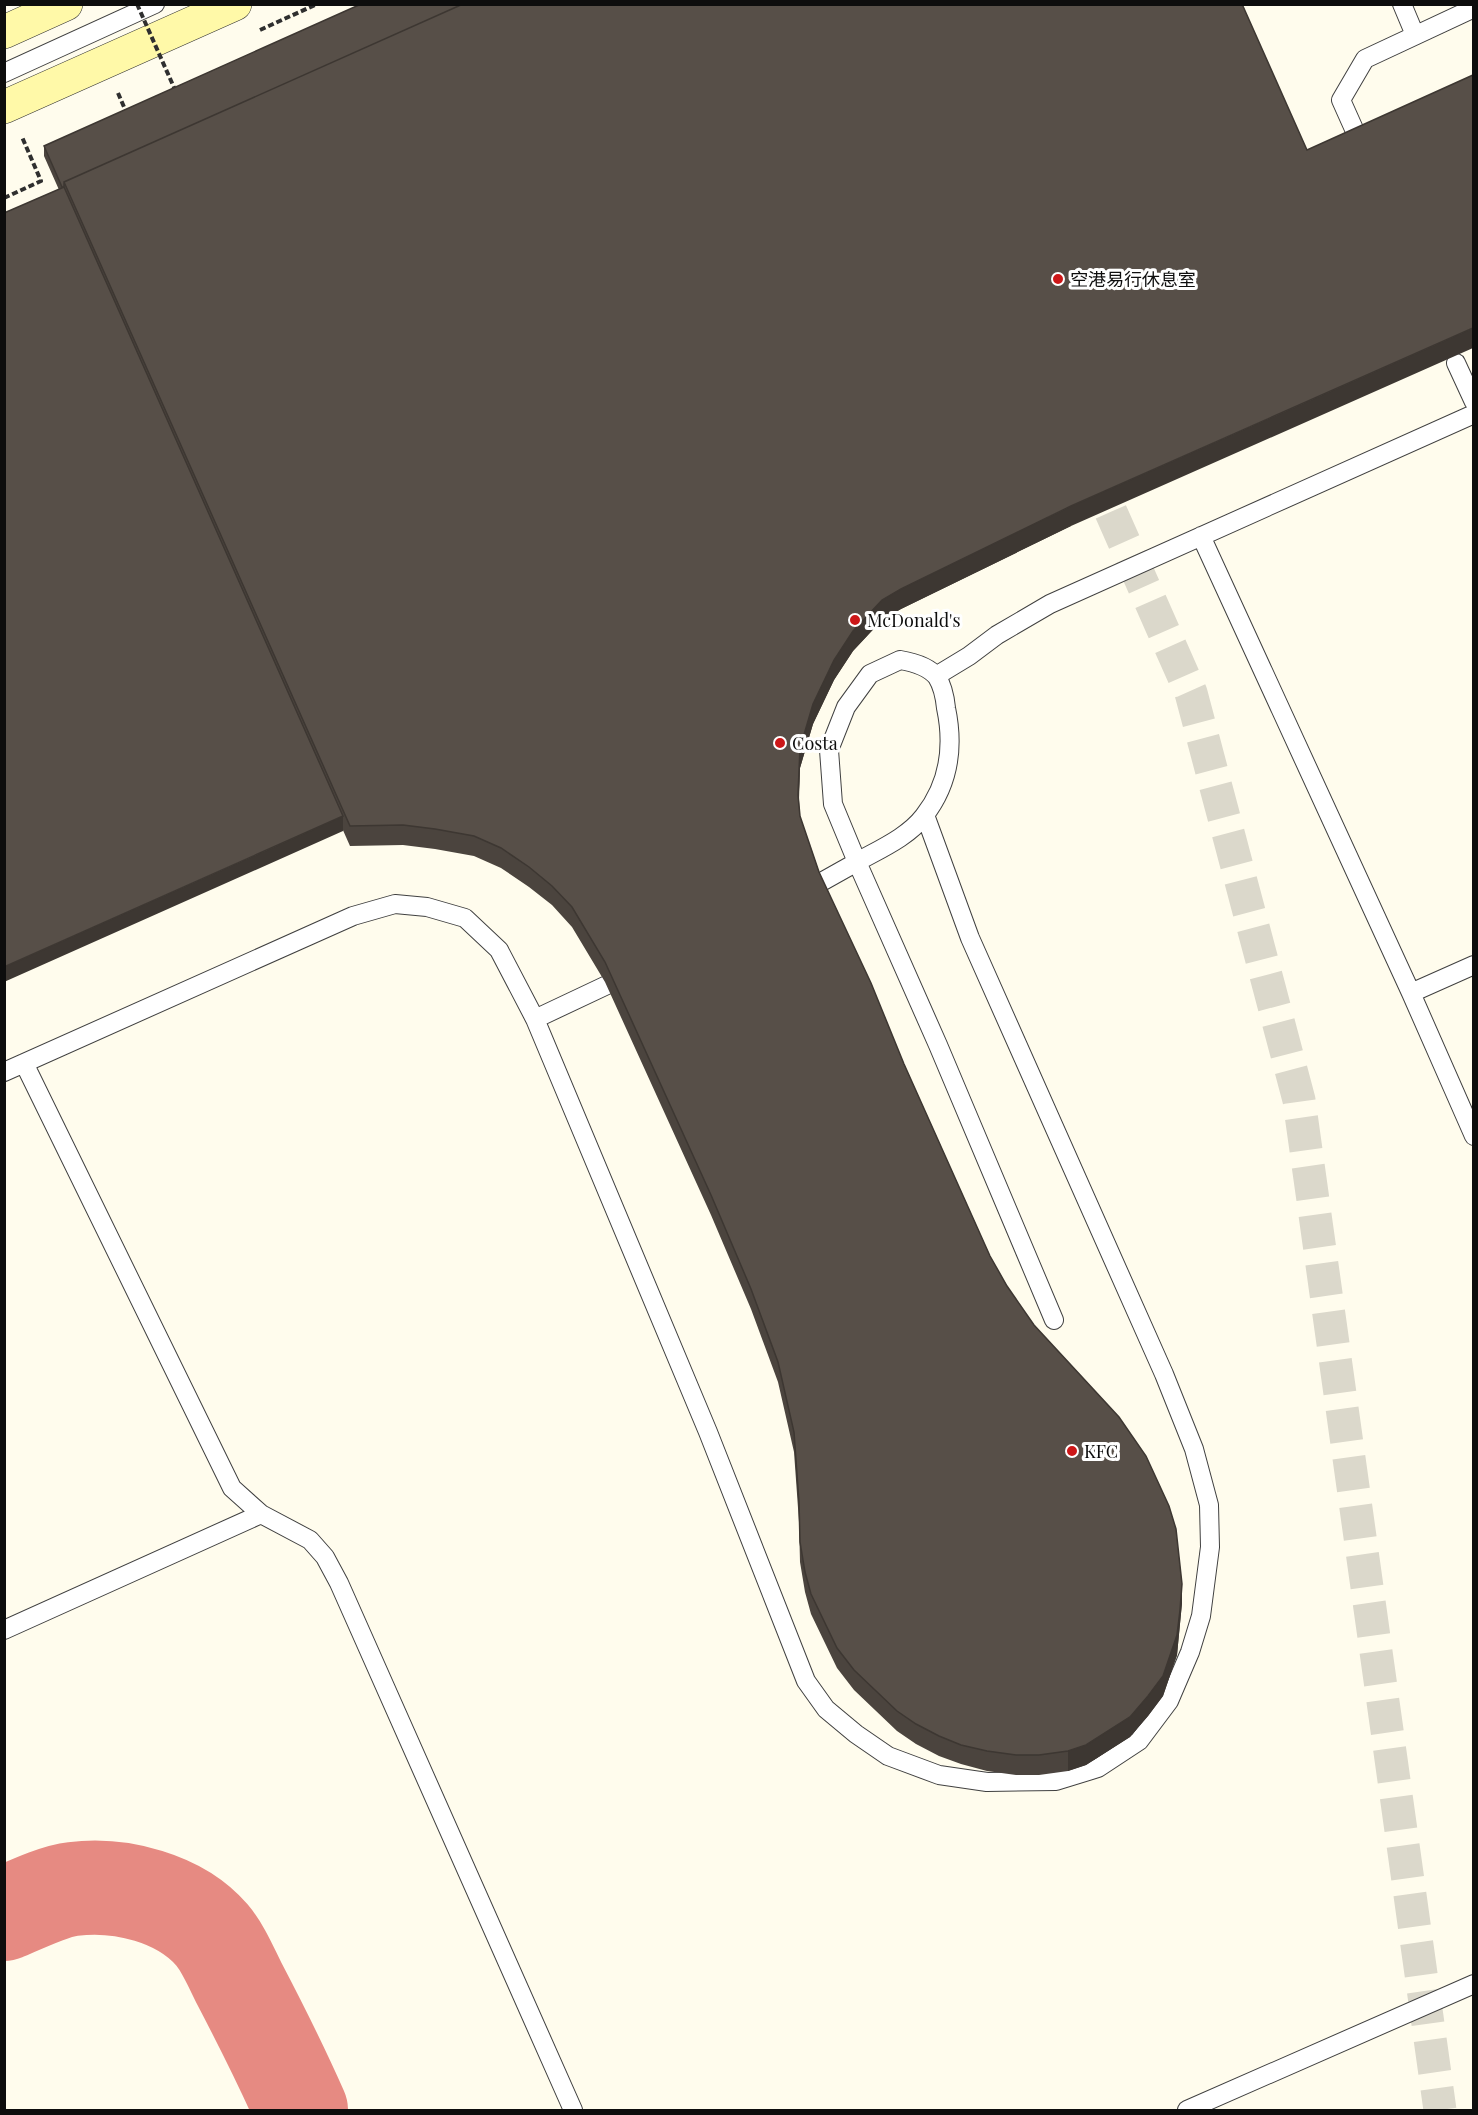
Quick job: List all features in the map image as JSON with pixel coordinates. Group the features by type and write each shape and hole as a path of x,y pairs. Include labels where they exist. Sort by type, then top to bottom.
{"main road":[{"path":"4,32 66,4"},
{"path":"4,107 235,4"}],"lane":[{"path":"4,73 155,4"},
{"path":"1402,4 1415,35"},
{"path":"1358,138 1341,100 1365,59 1415,35 1446,12 1473,8"},
{"path":"1456,363 1473,402"},
{"path":"936,676 969,656 997,635 1050,604 1473,414"},
{"path":"1201,536 1411,993 1473,1136"},
{"path":"816,885 857,862 911,830 925,815 939,792 949,765 951,731 944,697 936,676 916,663 900,660 870,674 846,707 829,750 833,804 857,862 938,1046 1054,1320"},
{"path":"4,1072 353,916 395,904 427,906 465,918 499,950 535,1019 708,1432 806,1681 826,1709 888,1756 939,1775 987,1782 1056,1780 1098,1768 1139,1741 1169,1701 1190,1652 1201,1616 1210,1547 1209,1505 1194,1449 1164,1374 970,938 925,815"},
{"path":"1411,993 1473,965"},
{"path":"535,1019 607,985"},
{"path":"24,1063 232,1488 261,1515 310,1540 325,1557 339,1582 573,2110"},
{"path":"4,1630 261,1515"},
{"path":"1187,2110 1473,1984"}],"path":[{"path":"137,4 180,102"},
{"path":"254,32 317,4"},
{"path":"159,74 170,69"},
{"path":"128,88 117,92 129,118"},
{"path":"4,198 41,181 21,135"}],"building":[{"path":"361,4 463,4 64,182 64,187 62,187 44,146"},
{"path":"463,4 1242,4 1307,150 1473,75 1473,328 1071,506 882,600 853,631 834,660 813,704 800,748 798,795 800,816 819,872 871,983 904,1064 990,1256 1034,1325 1119,1417 1146,1456 1169,1506 1176,1529 1182,1584 1180,1610 1177,1635 1163,1676 1130,1717 1086,1745 1068,1751 1016,1755 961,1745 916,1724 897,1711 854,1670 837,1648 811,1594 805,1572 800,1542 794,1432 778,1362 751,1289 711,1195 605,962 572,907 552,886 501,848 474,836 435,829 403,825 350,826 64,182"},
{"path":"64,187 343,816 4,967 4,213"}],"taxiway":[{"path":"4,1914 57,1893 91,1888 130,1891 149,1896 184,1911 212,1935 223,1952 301,2110"}],"tunnel":[{"path":"1091,467 1191,693 1299,1100 1440,2110"}],"place":[{"name":"空港易行休息室","path":"1058,279"},
{"name":"McDonald's","path":"855,620"},
{"name":"Costa","path":"780,743"},
{"name":"KFC","path":"1072,1451"}]}
